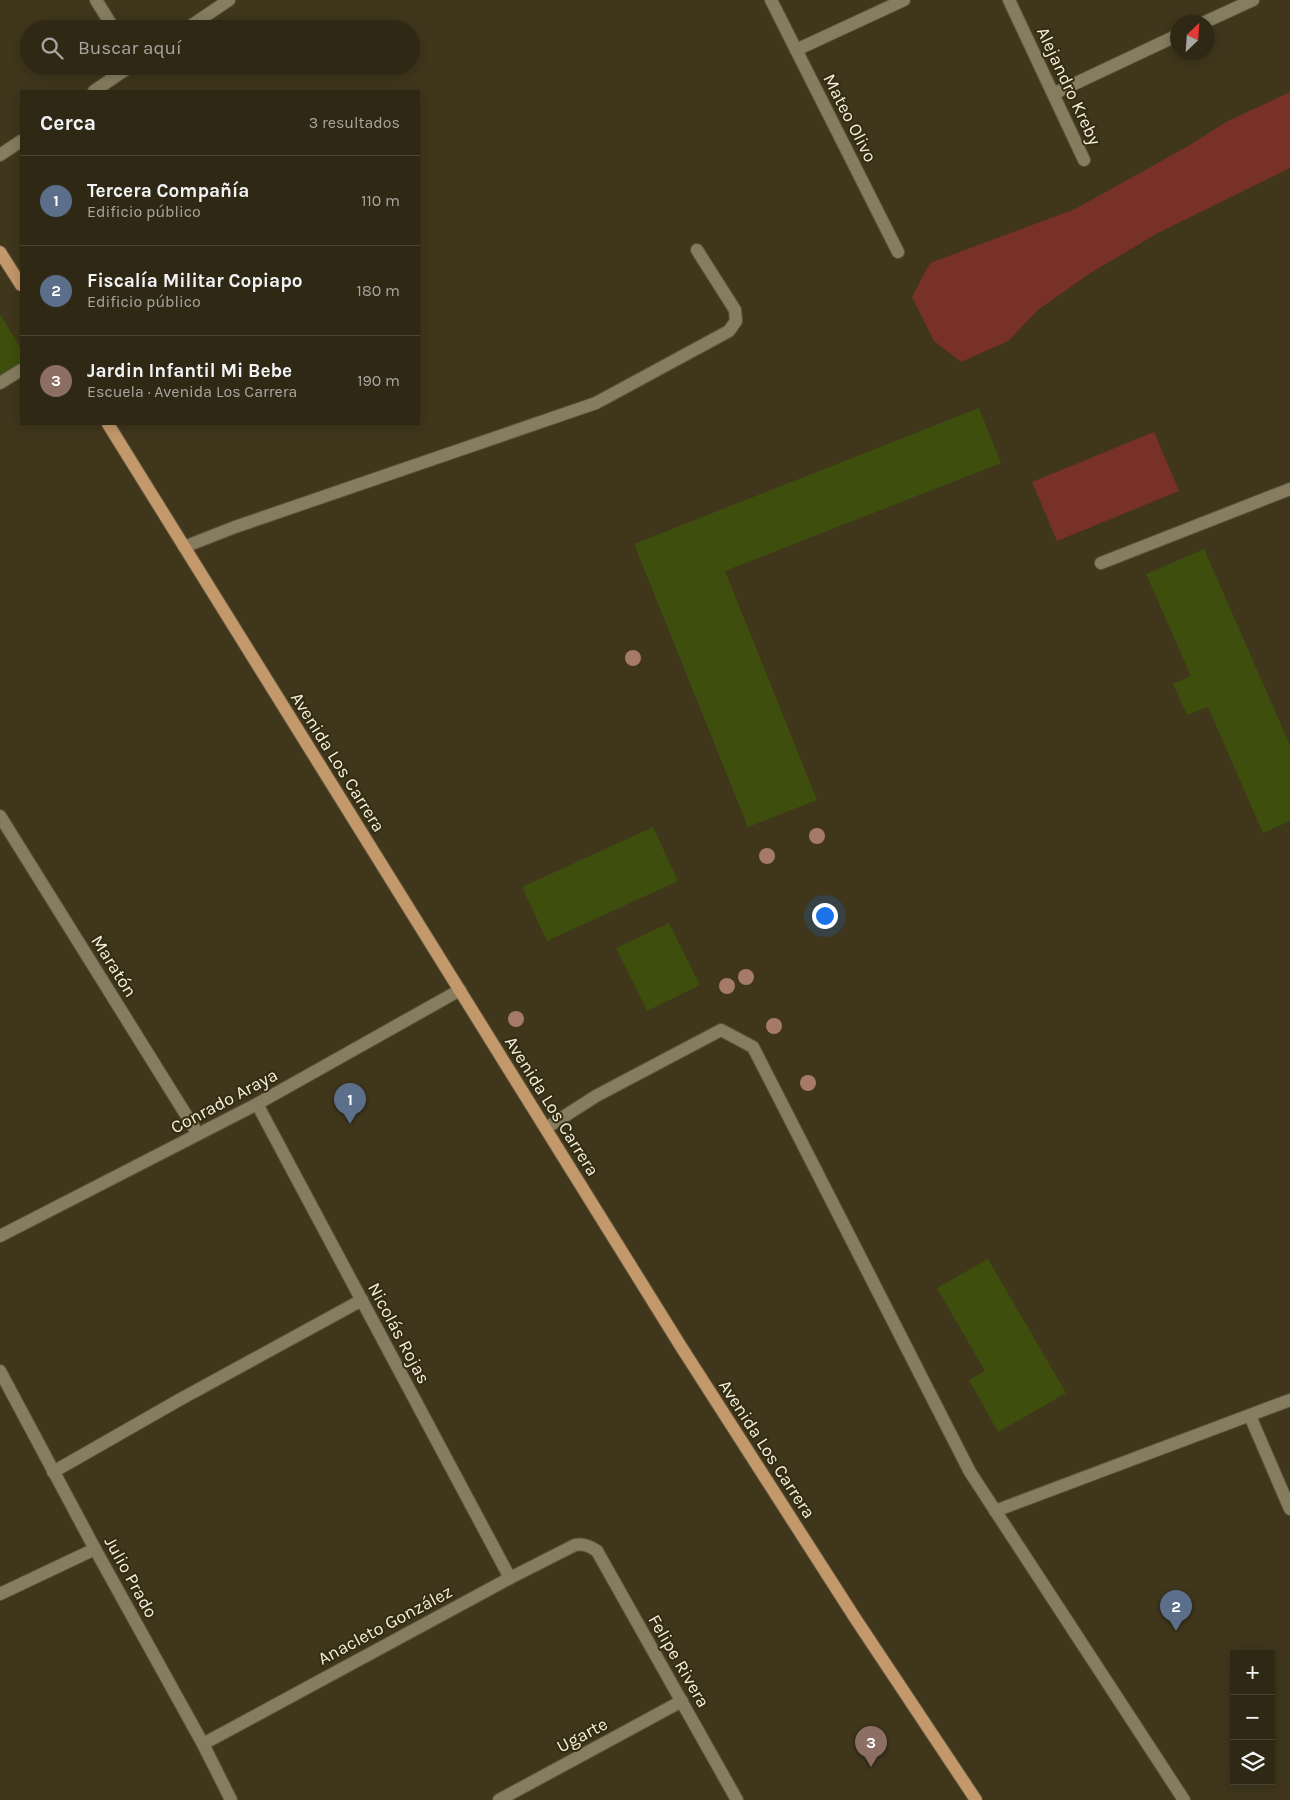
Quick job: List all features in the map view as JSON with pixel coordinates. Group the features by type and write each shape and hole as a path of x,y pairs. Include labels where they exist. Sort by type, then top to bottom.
{"main road":[{"path":"0,252 20,283"},
{"name":"Avenida Los Carrera","path":"109,425 680,1345 855,1618 976,1800"}],"street":[{"path":"96,0 108,20"},
{"path":"199,20 229,0"},
{"name":"Mateo Olivo","path":"771,0 898,252"},
{"path":"796,50 904,0"},
{"name":"Alejandro Kreby","path":"1010,0 1084,160"},
{"path":"1215,17 1250,0"},
{"path":"1055,94 1170,39"},
{"path":"95,90 118,75"},
{"path":"0,155 20,142"},
{"path":"184,547 235,527 596,403 729,331 736,321 735,310 697,250"},
{"path":"0,383 20,371"},
{"path":"1101,563 1290,489"},
{"name":"Maratón","path":"0,816 198,1134"},
{"name":"Conrado Araya","path":"0,1236 258,1104 460,990"},
{"path":"546,1128 596,1096 721,1030 753,1047 970,1472 1184,1800"},
{"name":"Nicolás Rojas","path":"258,1104 510,1578"},
{"path":"53,1472 179,1400 362,1300"},
{"name":"Julio Prado","path":"0,1371 53,1472 203,1744 231,1800"},
{"path":"996,1511 1290,1400"},
{"path":"1250,1416 1290,1508"},
{"name":"Anacleto González","path":"203,1744 510,1578 575,1545 586,1545"},
{"name":"Felipe Rivera","path":"586,1545 597,1552 737,1800"},
{"path":"0,1594 95,1549"},
{"name":"Ugarte","path":"499,1800 682,1701"}],"shaded area":[{"path":"1290,92 1290,168 1156,234 1089,274 1039,309 1008,341 961,362 934,341 912,297 930,263 1075,209 1190,145 1226,122"},
{"path":"1154,432 1179,491 1057,541 1032,482"}],"building":[{"path":"0,314 20,347 20,366 0,378"},
{"path":"979,408 1001,463 725,571 817,800 748,827 634,544"},
{"path":"1204,549 1290,745 1290,821 1263,833 1208,707 1187,715 1173,684 1191,676 1146,574"},
{"path":"653,827 678,881 547,941 522,887"},
{"path":"669,923 700,985 647,1011 616,948"},
{"path":"988,1259 1066,1393 998,1432 969,1380 985,1371 937,1288"}],"place":[{"name":"Tercera Compañía","path":"350,1124"},
{"name":"Fiscalía Militar Copiapo","path":"1176,1631"},
{"name":"Jardin Infantil Mi Bebe","path":"871,1767"}]}
